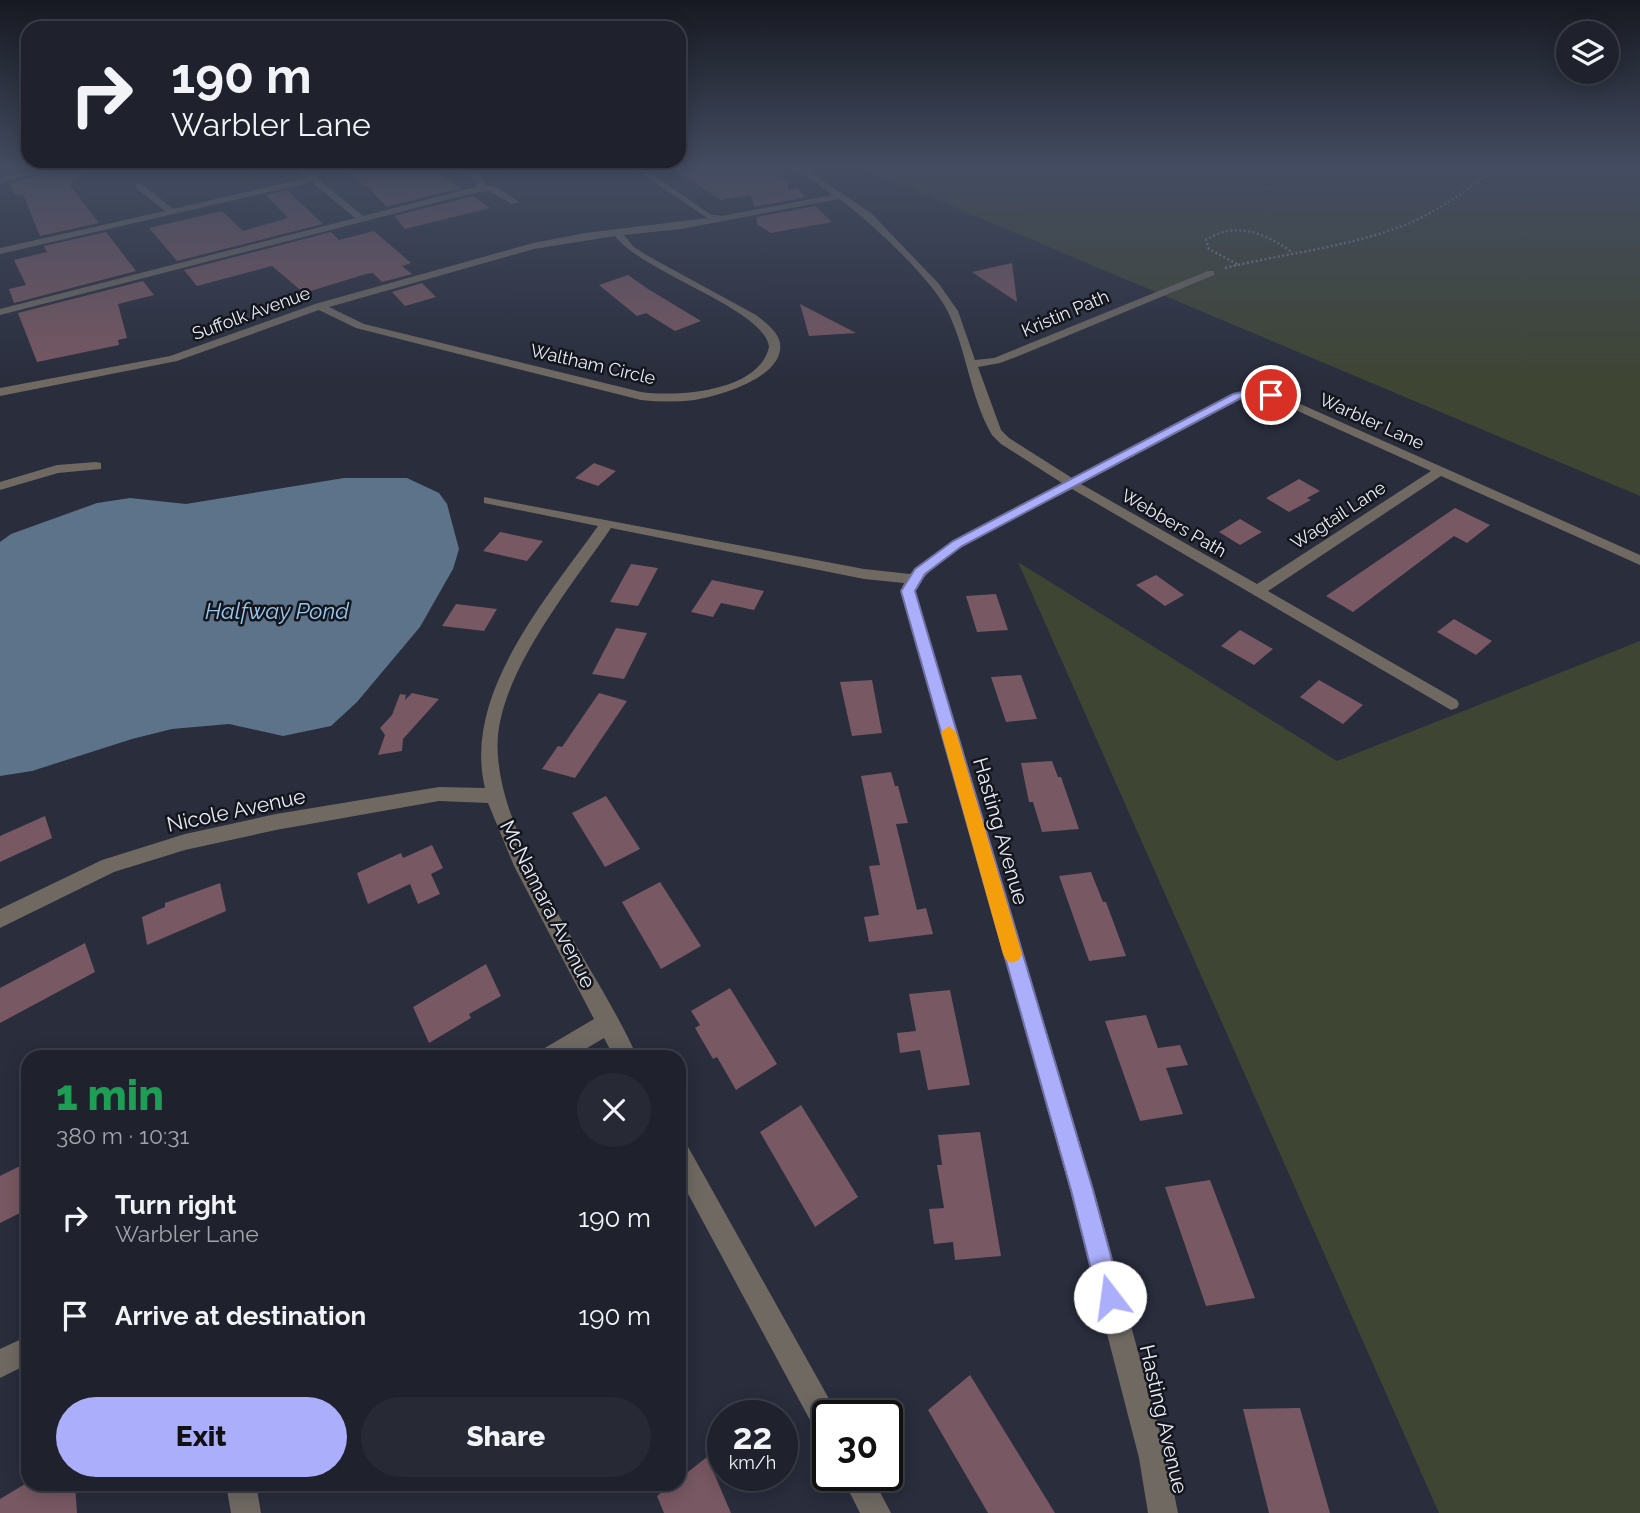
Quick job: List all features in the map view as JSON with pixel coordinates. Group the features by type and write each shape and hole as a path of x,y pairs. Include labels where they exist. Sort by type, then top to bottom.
{"street":[{"path":"0,251 55,239"},
{"path":"0,312 290,239"},
{"name":"Suffolk Avenue","path":"0,392 173,359 319,306 533,246 581,239"},
{"name":"Waltham Circle","path":"319,306 360,326 641,396 672,398 714,391 742,382 759,371 773,355 775,342 769,330 719,298 630,248 622,239"},
{"name":"Webbers Path","path":"890,239 935,286 953,312 996,432 1014,447 1071,483 1451,704"},
{"name":"Kristin Path","path":"971,364 996,361 1211,273"},
{"name":"Warbler Lane","path":"913,579 957,544 1237,396 1251,393 1271,395 1640,560"},
{"path":"0,486 57,469 96,466"},
{"name":"Wagtail Lane","path":"1257,591 1440,471"},
{"path":"489,500 864,574 913,579"},
{"name":"McNamara Avenue","path":"606,525 558,594 507,679 491,722 488,750 495,796 521,861 622,1050"},
{"name":"Hasting Avenue","path":"913,579 908,591 1082,1190 1153,1458 1163,1513"},
{"name":"Nicole Avenue","path":"0,919 109,866 185,842 276,822 439,794 495,796"},
{"path":"563,1050 608,1023"},
{"path":"686,1166 814,1400"},
{"path":"0,1364 21,1353"},
{"path":"242,1491 246,1513"},
{"path":"864,1491 876,1513"}],"path":[{"path":"1208,239 1209,249 1238,265"},
{"path":"1274,239 1293,253"},
{"path":"1211,273 1359,239"}],"green space":[{"path":"1029,239 1640,239 1640,496"},
{"path":"1018,562 1337,761 1640,641 1640,1513 1439,1513"}],"water":[{"name":"Halfway Pond","path":"344,478 407,478 439,493 447,504 459,549 453,569 420,627 357,702 331,726 283,736 229,724 172,729 32,771 0,776 0,542 11,534 97,503 130,498 186,504"}],"building":[{"path":"77,239 111,239 136,271 14,303 9,289 26,285 14,260 47,252 44,246"},
{"path":"158,239 265,239 177,261"},
{"path":"305,239 383,239 411,263 402,266 412,274 382,282 373,273 366,274 304,293 272,266 197,286 184,270"},
{"path":"1012,263 1017,302 972,272"},
{"path":"628,275 701,321 675,331 646,313 637,316 599,285"},
{"path":"143,281 154,295 118,304 127,338 118,340 119,345 37,362 18,313"},
{"path":"422,283 436,297 405,306 392,292"},
{"path":"800,304 856,333 809,336"},
{"path":"594,463 616,471 598,486 575,478"},
{"path":"1299,479 1320,491 1307,498 1311,500 1289,512 1266,498"},
{"path":"1455,508 1490,525 1467,543 1454,536 1353,612 1326,596"},
{"path":"1240,519 1262,532 1240,545 1219,532"},
{"path":"500,532 543,541 527,561 483,551"},
{"path":"631,564 658,568 638,606 610,602"},
{"path":"1156,575 1184,595 1165,606 1136,585"},
{"path":"712,580 764,591 754,610 721,603 713,617 691,612"},
{"path":"996,594 1008,630 977,632 966,596"},
{"path":"456,604 497,609 484,631 442,626"},
{"path":"1454,619 1492,641 1476,655 1437,632"},
{"path":"616,628 647,633 624,679 592,674"},
{"path":"1240,630 1273,649 1254,665 1221,646"},
{"path":"1021,675 1037,719 1006,722 991,677"},
{"path":"872,680 882,733 852,736 840,682"},
{"path":"1319,680 1363,705 1343,724 1300,697"},
{"path":"412,693 439,699 403,739 402,751 378,755 385,735 380,728 392,715 400,694 406,695 405,700"},
{"path":"599,693 627,701 575,778 542,769 558,746 562,747"},
{"path":"1052,761 1058,777 1061,777 1079,829 1042,832 1033,802 1029,802 1021,763"},
{"path":"891,772 895,786 898,786 908,823 896,824 917,910 926,908 933,934 869,942 864,917 879,915 869,866 880,865 861,776"},
{"path":"606,796 640,849 605,867 572,813"},
{"path":"45,816 52,838 0,862 0,836"},
{"path":"432,845 443,868 431,874 440,894 418,904 410,884 368,904 357,873 401,853 403,858"},
{"path":"1091,872 1103,902 1106,902 1126,956 1089,961 1059,876"},
{"path":"660,882 701,946 661,969 622,902"},
{"path":"220,883 226,911 147,945 142,917 165,907 165,903"},
{"path":"85,943 95,972 0,1023 0,988"},
{"path":"486,964 501,996 469,1014 471,1018 429,1043 413,1007"},
{"path":"730,988 777,1064 736,1090 717,1057 713,1059 695,1028 700,1025 691,1011"},
{"path":"950,990 970,1085 928,1090 920,1050 900,1053 897,1033 916,1031 909,994"},
{"path":"1146,1015 1158,1048 1180,1045 1188,1065 1166,1068 1183,1114 1140,1121 1105,1021"},
{"path":"801,1105 858,1197 815,1227 760,1132"},
{"path":"980,1132 1001,1256 955,1260 953,1242 934,1244 929,1209 944,1208 937,1165 942,1165 938,1135"},
{"path":"21,1166 21,1212 0,1223 0,1176"},
{"path":"1210,1180 1255,1298 1206,1306 1165,1187"},
{"path":"970,1375 1055,1513 988,1513 928,1410"},
{"path":"1300,1408 1330,1513 1269,1513 1243,1409"},
{"path":"707,1457 707,1491 722,1491 731,1513 664,1513 657,1496 663,1491 686,1491 686,1474"},
{"path":"21,1486 21,1491 75,1491 77,1513 0,1513 0,1499"}],"slow traffic":[{"path":"949,732 1012,954"}],"route":[{"path":"1110,1297 1082,1190 908,591 919,572 957,544 1237,396 1251,393 1271,395"}]}
